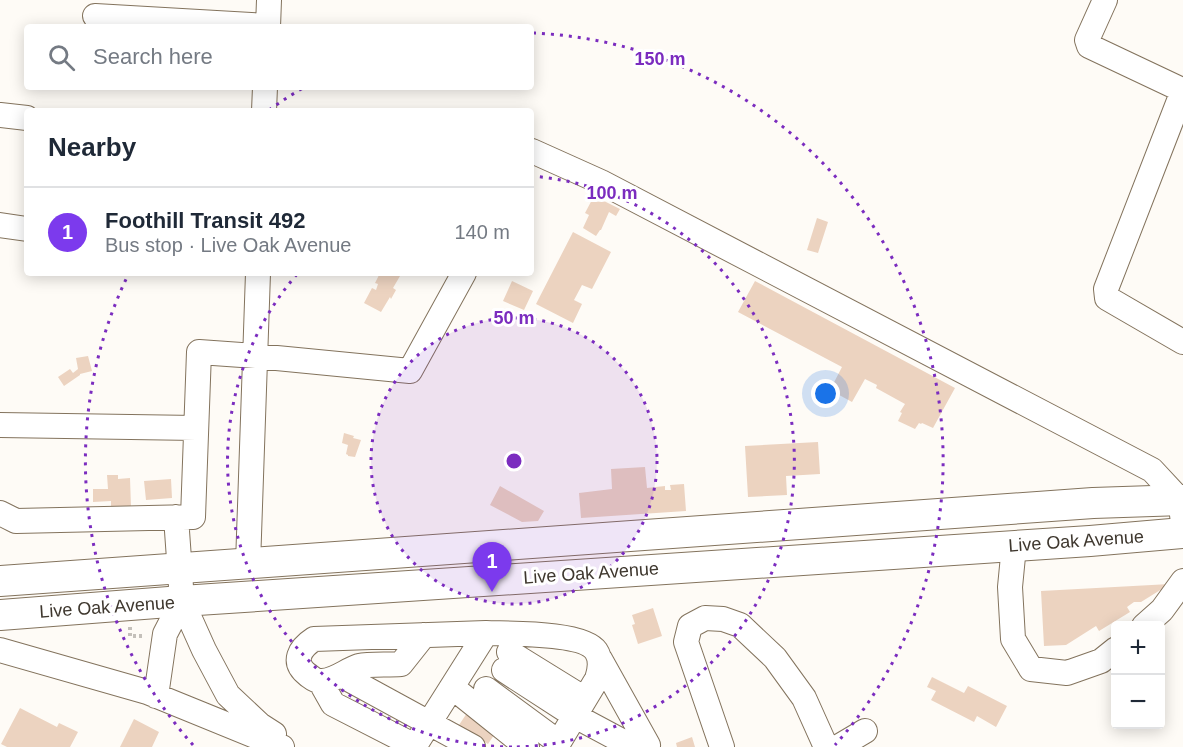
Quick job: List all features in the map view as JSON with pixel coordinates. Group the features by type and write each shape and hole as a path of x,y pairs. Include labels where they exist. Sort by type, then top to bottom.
{"main road":[{"name":"Live Oak Avenue","path":"0,581 1093,503 1182,507"},
{"name":"Live Oak Avenue","path":"0,615 1183,533"}],"street":[{"path":"268,24 269,0"},
{"path":"1105,0 1087,40 1089,46 1180,89 1182,93 1106,294 1107,298 1183,342"},
{"path":"95,16 221,24"},
{"path":"264,108 266,90"},
{"path":"0,116 24,118"},
{"path":"534,152 601,182 1152,470 1182,507"},
{"path":"0,225 24,229"},
{"path":"248,564 258,276"},
{"path":"0,513 16,521 193,517 199,352 411,371 462,276"},
{"path":"0,425 196,428"},
{"path":"176,517 182,601 204,650 228,695 260,725 294,747"},
{"path":"1014,546 1010,586 1013,639 1031,669 1067,673 1101,661 1111,653"},
{"path":"1150,621 1162,610 1183,582"},
{"path":"156,696 165,634 182,601"},
{"path":"722,747 686,642 690,626 705,618 723,619 740,625 775,658 804,698 826,747"},
{"path":"330,678 333,704 414,746 486,633"},
{"path":"424,635 401,664 360,666 330,678 315,680 305,673 298,661 302,649 314,639 424,635 486,633 633,747"},
{"path":"479,696 508,652 563,637 577,640 596,651 648,745 647,747"},
{"path":"0,650 147,692 282,747"},
{"path":"452,687 479,696 557,745 597,679 600,659"},
{"path":"330,678 429,722 464,744"},
{"path":"479,696 527,747"},
{"path":"838,747 865,731"}],"path":[{"path":"130,627 130,636 145,636"}],"building":[{"path":"594,196 620,209 616,216 609,212 596,236 583,228 589,215 585,213"},
{"path":"817,218 828,222 818,253 807,250"},
{"path":"573,232 611,252 592,289 582,285 574,300 582,304 573,323 536,304"},
{"path":"378,276 400,276 393,288 396,290 381,312 364,303 372,288 376,290 378,284 375,283"},
{"path":"512,281 533,291 524,310 503,301"},
{"path":"755,281 955,388 933,428 919,423 915,429 898,421 905,404 876,388 877,385 865,379 852,402 830,390 842,367 738,312"},
{"path":"88,356 92,371 80,374 64,386 58,377 70,369 73,373 78,369 76,358"},
{"path":"344,433 361,440 355,457 346,454 348,445 342,443"},
{"path":"818,442 820,474 786,476 787,495 748,497 745,446"},
{"path":"645,467 647,488 665,486 665,490 671,490 670,485 684,484 686,511 581,518 579,493 612,489 611,469"},
{"path":"107,475 118,475 118,479 130,478 131,507 111,508 111,501 93,502 93,489 108,489"},
{"path":"171,479 172,498 146,500 144,481"},
{"path":"500,486 544,511 538,521 522,522 490,505"},
{"path":"1170,584 1141,602 1134,602 1127,607 1130,612 1115,621 1111,621 1111,624 1099,631 1096,626 1066,645 1044,646 1041,591"},
{"path":"653,608 662,636 638,644 632,625 635,624 632,615"},
{"path":"932,677 964,693 968,686 1007,706 996,727 977,716 974,722 931,700 936,691 927,687"},
{"path":"20,708 57,727 59,723 78,732 70,747 7,747 1,744"},
{"path":"467,713 496,732 488,744 459,725"},
{"path":"134,719 159,732 152,747 120,747"},
{"path":"692,737 695,747 677,747 676,743"}],"place":[{"name":"Foothill Transit 492","path":"492,592"}]}
